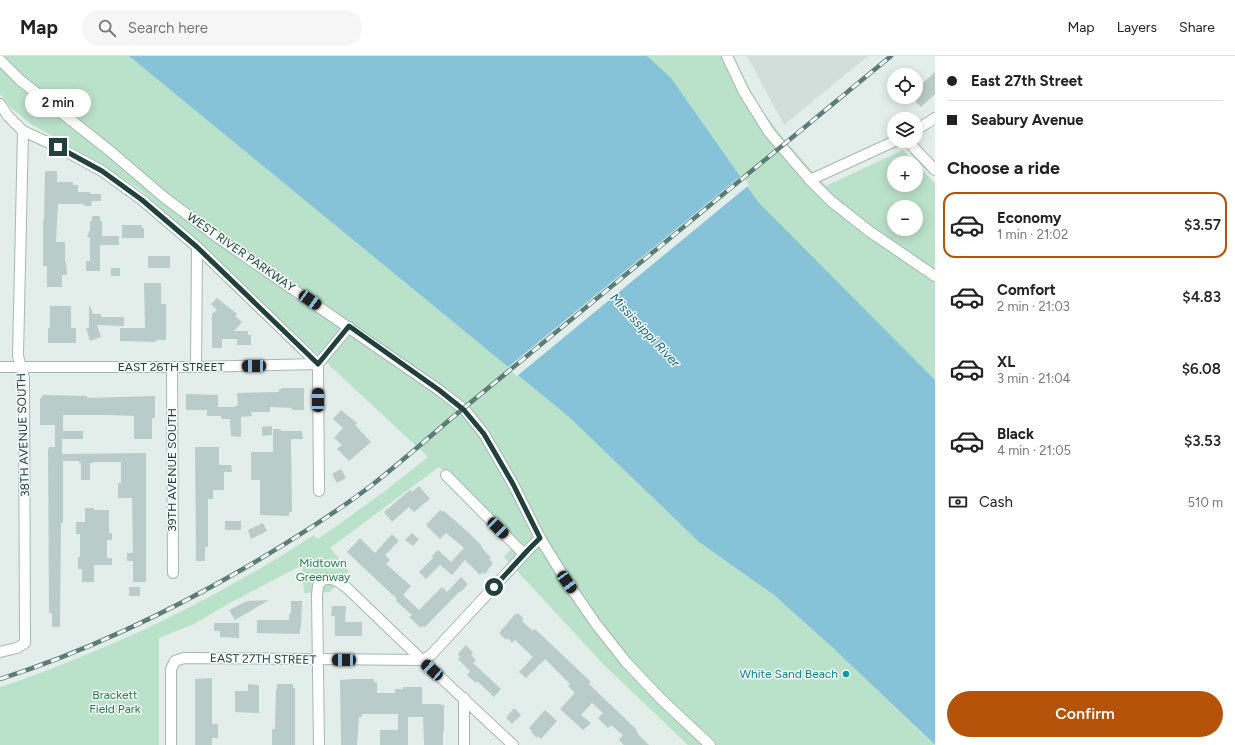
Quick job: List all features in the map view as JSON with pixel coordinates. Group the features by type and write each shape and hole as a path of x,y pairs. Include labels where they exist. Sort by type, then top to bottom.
{"street":[{"path":"727,56 744,92 769,132 810,180 831,200 869,231 935,276"},
{"name":"WEST RIVER PARKWAY","path":"2,66 165,198 220,239 349,326 439,390 468,414 484,434 513,484 540,538 567,582 596,624 626,662 661,699 710,745"},
{"path":"0,104 8,116 23,131 58,147 102,171 142,200 197,247 318,364"},
{"path":"923,126 935,118"},
{"name":"38TH AVENUE SOUTH","path":"0,652 17,648 25,643 24,378 18,356 23,131"},
{"path":"810,180 887,145"},
{"path":"914,148 935,170"},
{"path":"196,367 197,247"},
{"path":"319,491 318,364 349,326"},
{"name":"EAST 26TH STREET","path":"0,367 196,367 318,364"},
{"name":"39TH AVENUE SOUTH","path":"172,367 173,573"},
{"path":"446,475 524,554"},
{"path":"422,660 431,654 540,538"},
{"path":"319,745 317,595 318,586 322,580 329,578 335,579 347,588 513,745"},
{"name":"EAST 27TH STREET","path":"171,745 171,669 174,661 184,658 422,660"},
{"path":"464,698 464,745"}],"shaded area":[{"path":"747,56 868,56 784,125"}],"green space":[{"path":"0,56 129,56 569,417 699,542 774,595 832,647 934,745 688,745 605,666 504,557 518,540 439,467 330,548 349,571 330,592 304,593 302,565 226,605 194,624 159,638 159,745 0,745 0,687 96,651 160,622 223,590 314,535 317,539 324,535 385,491 428,457 141,190 92,159 31,124 10,107 0,94"},
{"path":"635,56 734,56 764,113 786,141 826,186 887,157 887,192 923,192 923,171 935,183 935,383 757,210"},
{"path":"903,150 909,156 890,156"}],"water":[{"name":"Mississippi River","path":"129,56 647,56 671,78 758,202 935,380 935,745 832,647 774,595 699,542 569,417"}],"pier":[{"path":"742,175 749,185 517,376 507,368"}],"building":[{"path":"935,72 935,94 921,107 918,104 923,104 923,83"},
{"path":"45,171 57,171 57,182 73,182 73,185 78,185 78,192 101,194 101,201 92,201 91,206 84,206 84,204 58,204 56,242 65,242 65,262 67,275 62,275 62,287 47,287 47,266 43,266"},
{"path":"92,216 100,216 100,221 102,221 102,236 119,236 119,245 100,245 100,271 86,271 86,261 90,261 90,238 87,236 90,230 90,221 92,221"},
{"path":"122,225 141,225 142,228 144,228 144,238 122,238"},
{"path":"148,256 170,256 170,268 148,268"},
{"path":"111,268 120,268 120,276 111,276"},
{"path":"144,283 161,283 161,304 166,304 166,340 156,340 156,342 120,341 120,328 145,328"},
{"path":"217,298 237,314 235,316 242,322 234,331 248,331 248,335 251,335 251,345 237,345 237,339 222,339 222,348 212,348 212,314 217,310 211,304"},
{"path":"50,306 71,306 71,328 76,328 76,343 48,343"},
{"path":"89,306 93,314 101,314 101,317 124,317 124,326 97,325 101,337 90,341 86,328 89,328"},
{"path":"304,388 304,410 270,407 270,412 251,412 252,416 241,417 241,437 231,436 230,419 221,419 221,416 207,416 207,410 186,410 186,394 218,395 218,407 234,407 238,405 237,393 279,392 279,389"},
{"path":"42,395 87,396 87,398 155,396 155,418 152,418 152,439 134,439 134,416 63,415 63,431 83,431 83,439 62,439 62,454 146,453 146,582 133,582 133,561 127,561 127,553 133,553 132,498 118,498 118,483 121,483 121,462 90,463 90,480 81,480 81,463 79,463 79,461 63,461 60,627 52,627 52,613 49,613 48,450 49,447 55,447 55,425 40,425 40,398 42,398"},
{"path":"341,410 357,423 355,425 371,442 349,461 337,449 342,445 334,438 343,428 333,419"},
{"path":"272,426 272,435 262,436 262,427"},
{"path":"273,429 281,429 281,431 302,431 303,439 291,439 292,512 289,512 289,516 260,515 260,480 251,480 251,452 273,452"},
{"path":"195,447 219,447 219,465 231,465 232,472 224,472 224,490 213,490 213,499 208,499 208,547 205,547 205,561 196,561"},
{"path":"341,469 346,478 337,483 332,474"},
{"path":"419,486 430,499 414,512 409,507 392,522 384,512 410,490 412,492"},
{"path":"85,508 94,508 94,510 109,510 109,533 112,533 112,540 107,540 107,558 112,558 112,565 94,565 94,582 82,582 82,569 78,569 78,557 80,557 80,534 76,534 76,522 85,522"},
{"path":"440,510 443,512 444,511 468,532 482,546 481,547 491,558 489,559 493,563 485,574 483,572 480,575 465,560 452,575 440,565 426,579 419,572 433,558 432,556 438,550 451,562 464,548 446,533 440,539 426,525"},
{"path":"225,521 241,521 241,530 225,530"},
{"path":"263,523 267,531 251,539 248,530"},
{"path":"412,533 419,539 413,546 405,540"},
{"path":"392,534 399,541 385,555 390,560 386,564 411,586 403,595 419,610 442,587 447,592 461,577 468,584 425,627 423,626 421,628 409,617 412,615 396,601 397,599 347,552 360,538 375,553"},
{"path":"129,587 140,587 140,596 129,596"},
{"path":"269,600 235,620 229,610 247,601"},
{"path":"291,601 302,601 300,634 257,633 257,620 289,620 289,614 291,614"},
{"path":"332,606 346,606 345,622 362,622 362,636 335,636 335,616 331,616"},
{"path":"518,613 524,619 522,621 533,631 535,629 591,682 589,684 637,730 636,731 638,734 649,745 624,745 619,740 623,735 611,725 608,728 598,718 603,713 592,703 581,715 591,723 583,730 560,709 575,693 568,686 570,684 545,659 526,678 519,672 533,657 515,640 512,643 508,638 506,640 499,633 515,614 516,615"},
{"path":"214,623 239,623 239,638 220,637 220,631 214,631"},
{"path":"466,645 473,653 471,655 476,660 473,663 501,689 494,697 477,681 476,683 467,675 470,671 458,659 460,657 458,654"},
{"path":"212,678 212,724 218,724 218,738 212,738 212,745 195,745 195,679"},
{"path":"374,679 374,682 377,682 377,693 395,693 395,689 403,689 403,687 422,687 422,704 444,705 443,745 424,745 423,717 408,717 408,745 380,745 380,730 398,730 398,714 362,714 362,717 359,717 357,745 341,745 340,680"},
{"path":"248,684 259,685 259,713 235,712 235,691 248,691"},
{"path":"277,684 293,684 293,688 295,688 295,745 272,745 272,729 275,729"},
{"path":"514,708 521,715 512,724 506,718"},
{"path":"545,710 557,721 541,739 538,736 537,738 529,728"}],"railway":[{"path":"0,679 97,643 159,614 250,565 297,537 342,507 393,468 891,56"}],"place":[{"name":"White Sand Beach","path":"846,674"}],"route":[{"path":"58,147 102,171 142,200 197,247 318,364 349,326 439,390 464,410 484,434 513,484 540,538 494,587"}],"park label":[{"name":"Midtown Greenway","path":"323,570"},
{"name":"Brackett Field Park","path":"115,702"}]}
